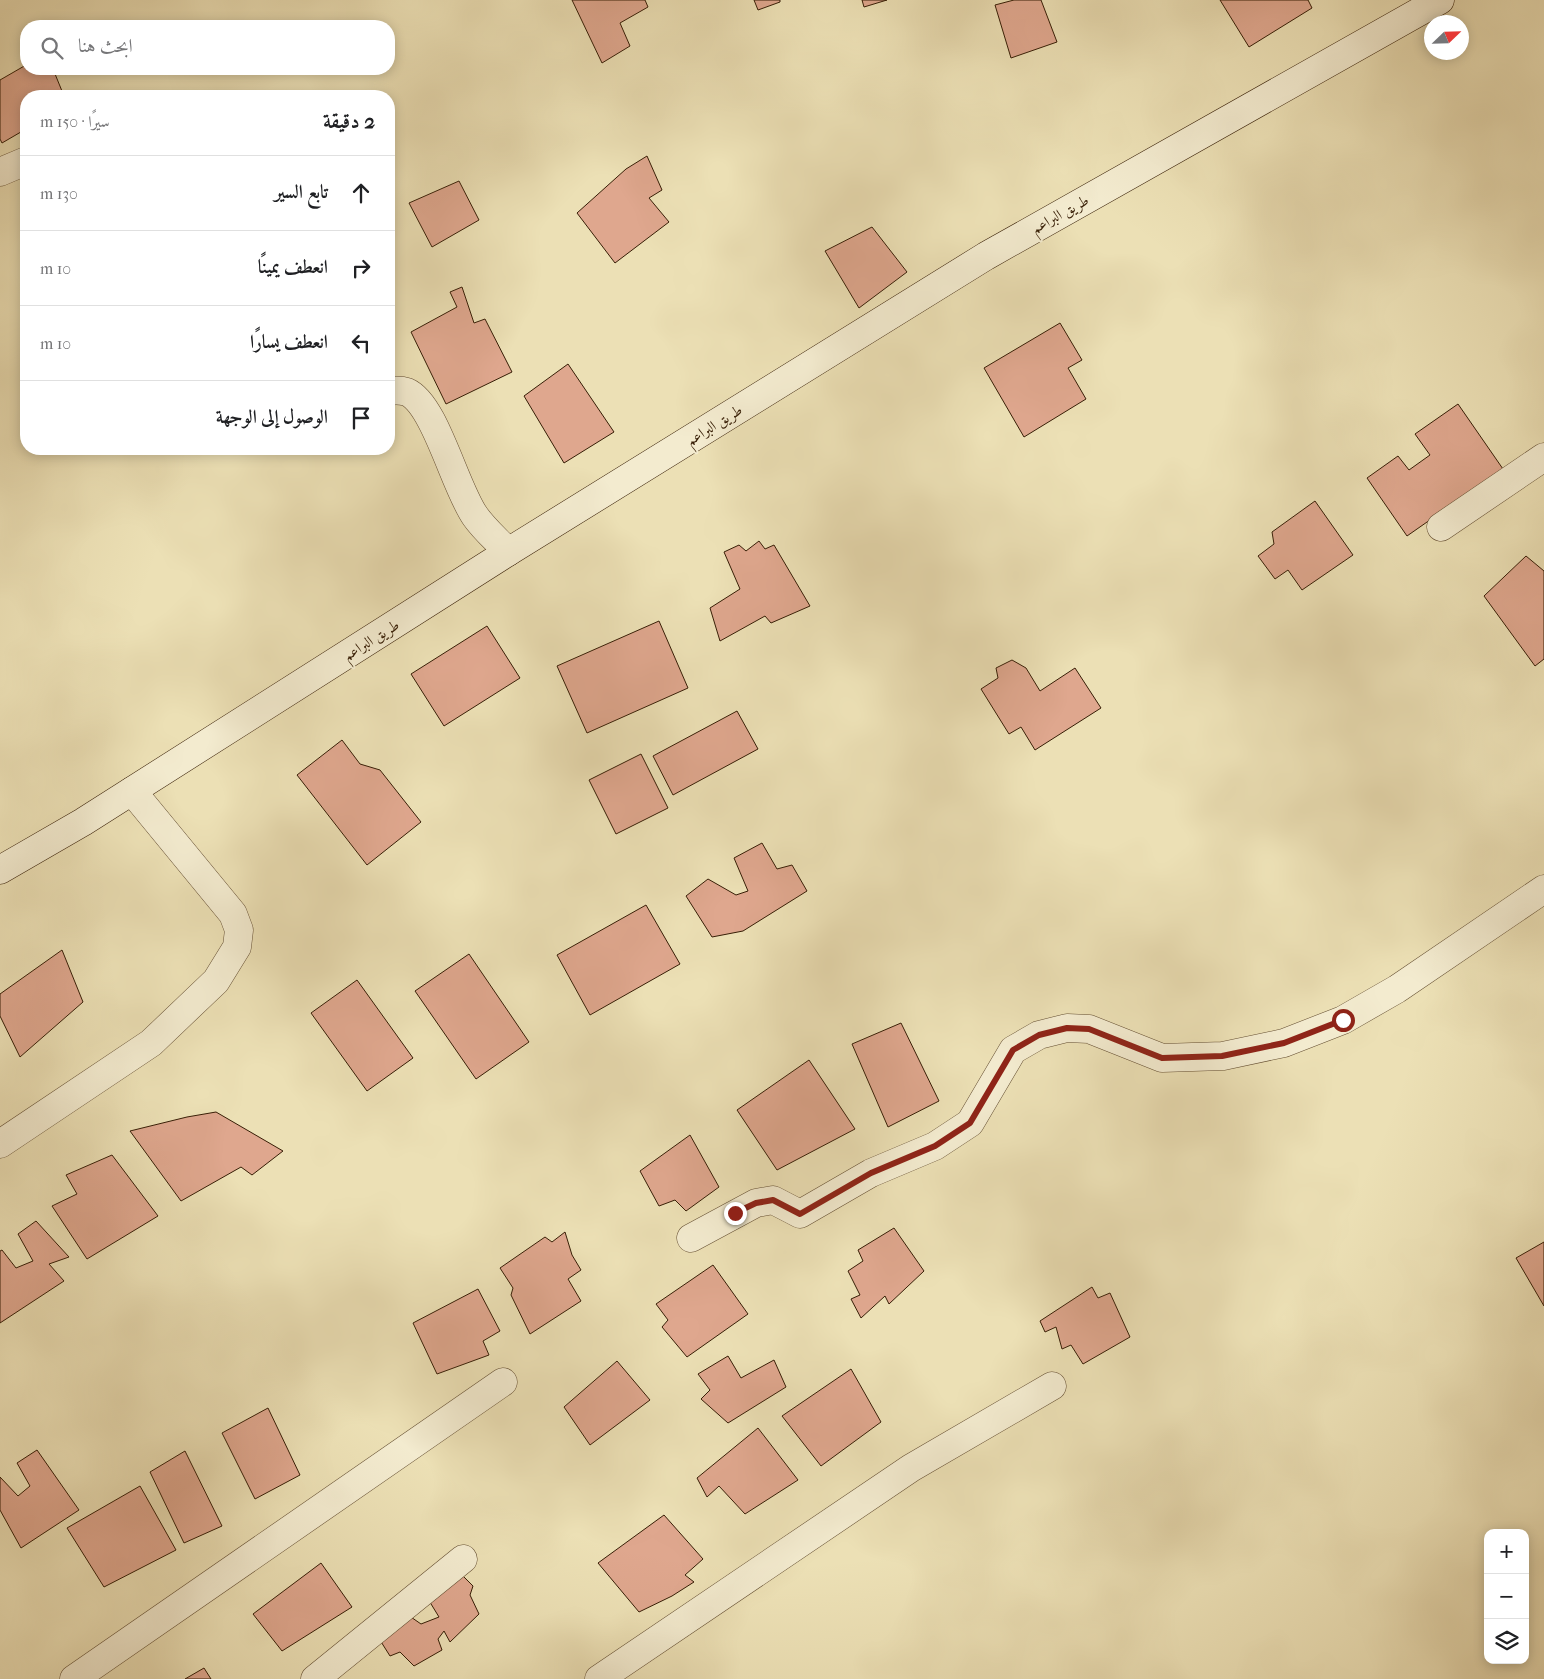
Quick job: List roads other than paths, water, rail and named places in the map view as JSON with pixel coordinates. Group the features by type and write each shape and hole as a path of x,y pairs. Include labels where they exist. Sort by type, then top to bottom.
{"street":[{"name":"طريق البراعم","path":"0,870 83,822 508,552 986,256 1440,0"},
{"path":"0,172 20,164"},
{"path":"395,390 409,393 425,408 461,492 470,508 508,552"},
{"path":"1441,526 1544,457"},
{"path":"0,1144 151,1043 216,981 237,947 239,930 233,914 132,791"},
{"path":"691,1238 756,1203 773,1200 800,1214 871,1173 935,1146 970,1123 1013,1050 1039,1035 1067,1028 1089,1029 1162,1058 1222,1056 1284,1043 1343,1020 1396,989 1544,889"},
{"path":"74,1679 503,1382"},
{"path":"599,1679 911,1468 1052,1386"},
{"path":"315,1679 463,1559"}]}
